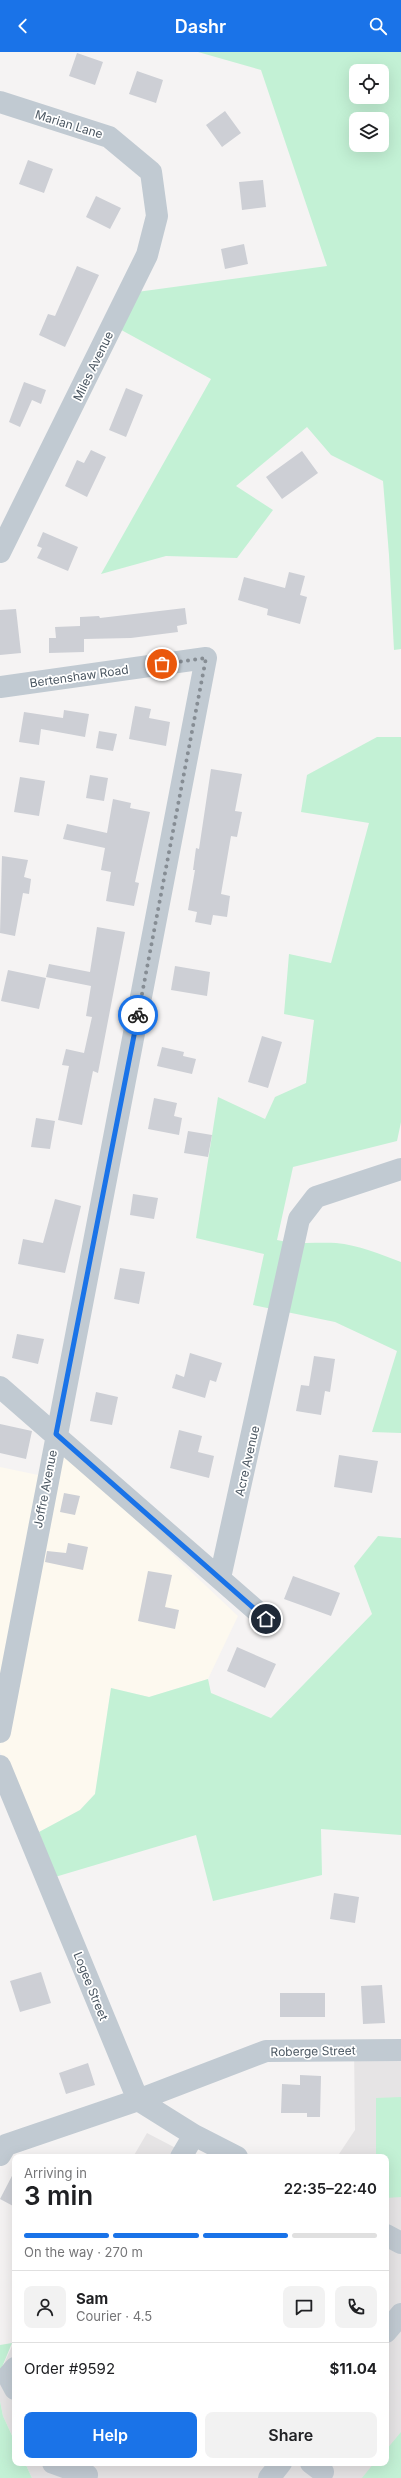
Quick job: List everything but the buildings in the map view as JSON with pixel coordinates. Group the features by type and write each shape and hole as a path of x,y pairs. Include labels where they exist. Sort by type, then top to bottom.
{"street":[{"name":"Marian Lane","path":"0,102 109,136 151,172"},
{"name":"Miles Avenue","path":"0,552 147,255 157,216 151,172"},
{"name":"Bertenshaw Road","path":"0,688 206,658"},
{"name":"Joffre Avenue","path":"0,1732 206,658"},
{"name":"Acre Avenue","path":"220,1578 274,1343 299,1219 316,1197 401,1169"},
{"path":"0,1387 56,1434 266,1619"},
{"name":"Logee Street","path":"0,1766 138,2100"},
{"name":"Roberge Street","path":"0,2155 6,2145 138,2100 266,2051 401,2050"},
{"path":"138,2100 194,2135 231,2154"},
{"path":"184,2154 194,2135"},
{"path":"389,2237 401,2243"},
{"path":"389,2328 401,2314"},
{"path":"12,2371 8,2376 12,2383"},
{"path":"65,2466 90,2472"},
{"path":"269,2478 279,2466"}],"shaded area":[{"path":"46,1435 238,1616 208,1679 149,1697 111,1688 95,1794 80,1810 39,1832 0,1752 0,1467 38,1475"},
{"path":"401,2044 401,2478 32,2478 26,2466 389,2466 389,2154 339,2154 355,2130 354,2046"},
{"path":"147,2133 187,2154 135,2154"},
{"path":"12,2346 12,2436 3,2416 0,2401 0,2372"}],"green space":[{"path":"198,52 401,52 401,649 394,650 383,481 331,455 307,427 236,486 273,510 237,558 166,556 101,574 211,379 114,326 137,292 327,266 261,70"},
{"path":"377,737 401,737 401,1122 397,1141 293,1167 277,1240 299,1243 344,1244 369,1250 401,1262 401,1433 372,1432 397,1351 335,1322 253,1305 264,1254 196,1238 218,1097 265,1119 275,1097 306,1083 314,1020 284,1014 289,954 331,963 369,823 301,812 307,775"},
{"path":"378,1536 401,1538 401,1835 321,1829 322,1875 213,1901 196,1835 55,1877 39,1832 80,1810 95,1794 111,1688 149,1697 208,1679 211,1693 271,1718 372,1614 354,1566"},
{"path":"401,2097 401,2197 389,2198 389,2154 376,2154 376,2098"},
{"path":"12,2343 0,2372 0,2345"},
{"path":"0,2401 3,2416 12,2436 12,2466 26,2466 32,2478 0,2478"},
{"path":"401,2432 401,2478 362,2478 372,2466 389,2466 389,2446"}],"way so far":[{"path":"138,1015 206,658 162,664"}],"route":[{"path":"138,1015 56,1434 266,1619"}]}
